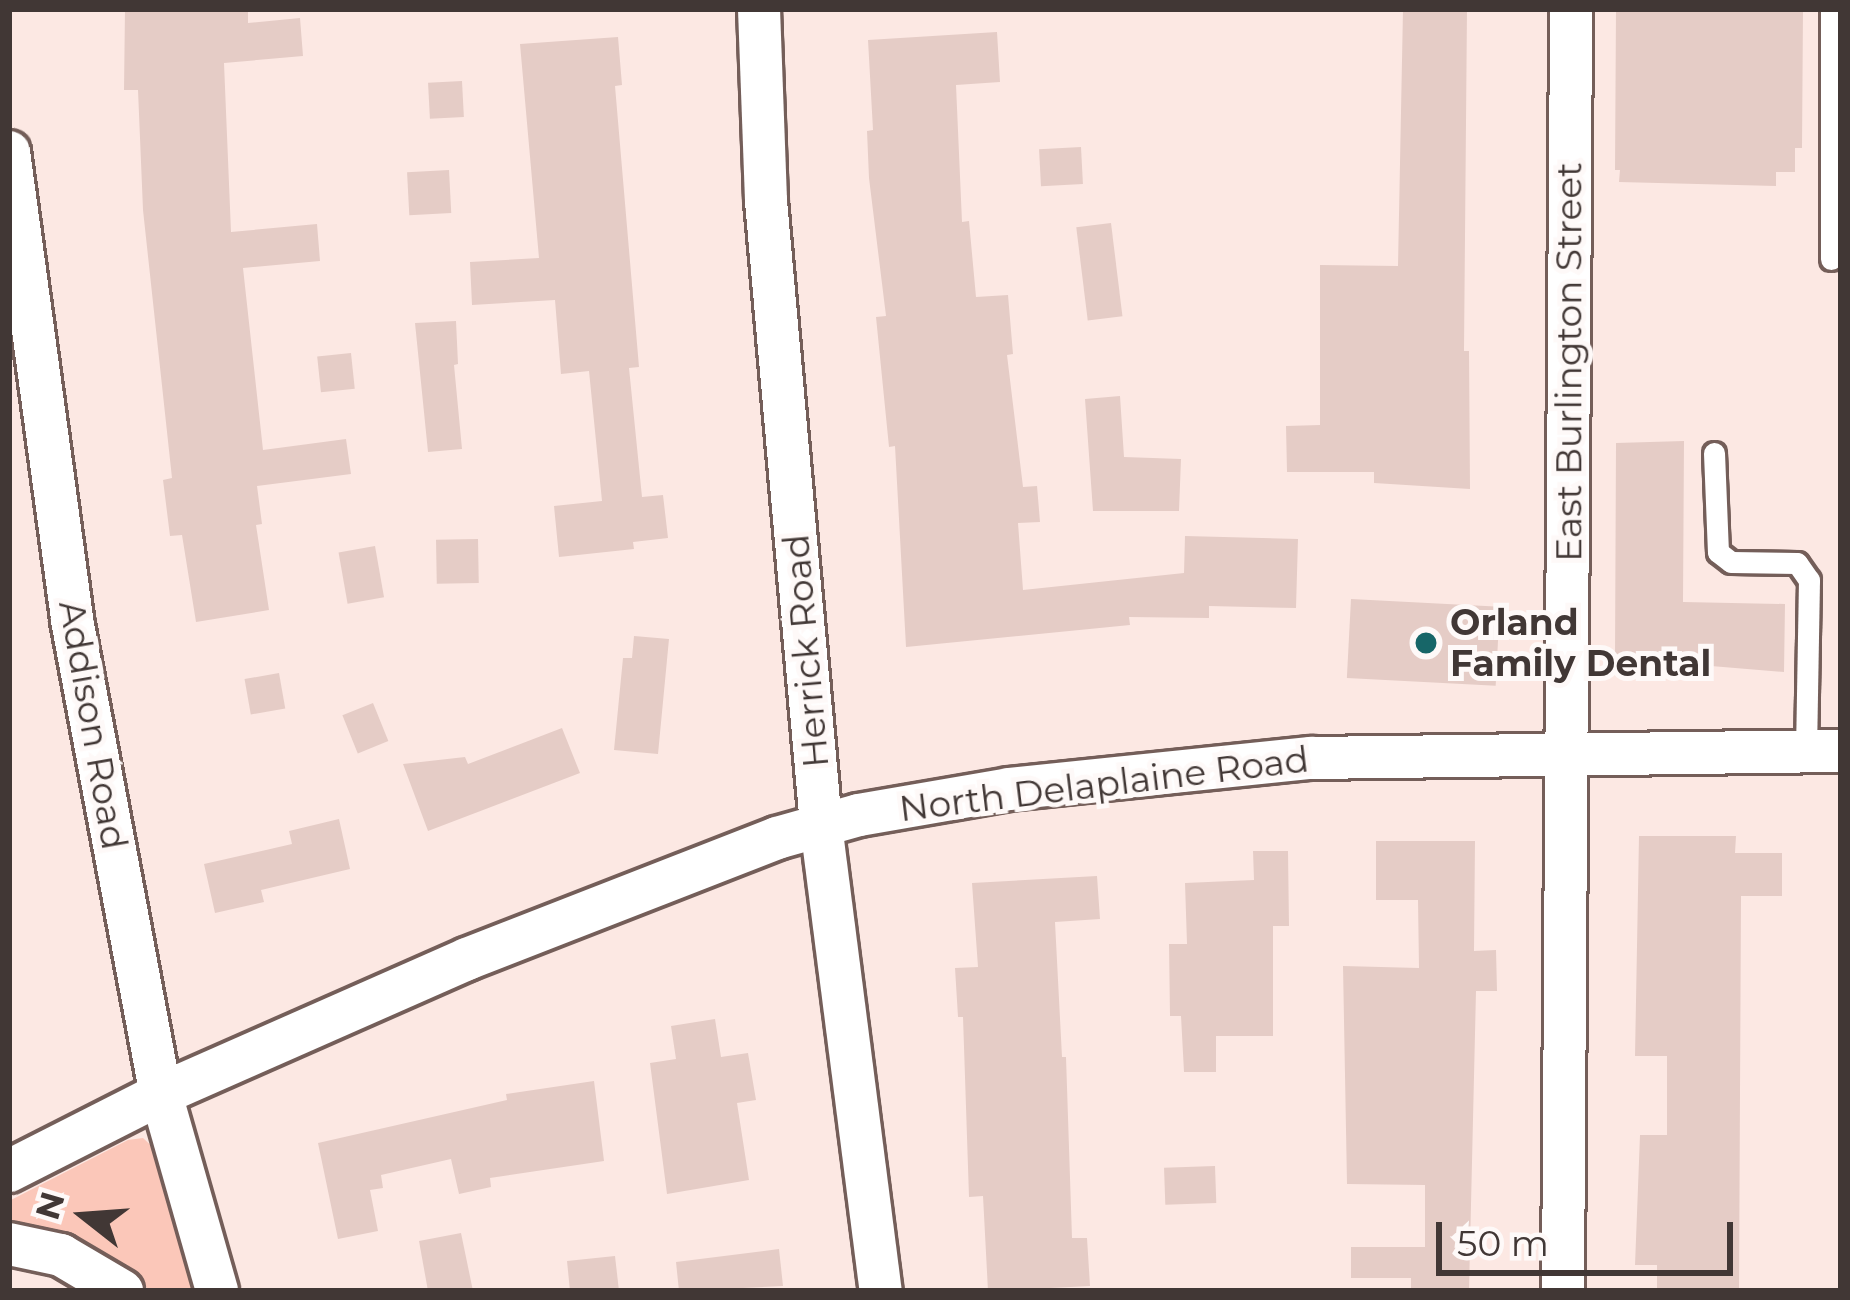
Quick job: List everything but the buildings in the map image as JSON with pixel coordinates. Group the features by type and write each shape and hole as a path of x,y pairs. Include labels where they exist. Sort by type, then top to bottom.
{"street":[{"name":"Herrick Road","path":"759,9 766,201 821,825 881,1291"},
{"name":"East Burlington Street","path":"1564,1291 1571,9"},
{"name":"Addison Road","path":"9,152 72,620 161,1094 217,1291"},
{"name":"North Delaplaine Road","path":"9,1171 161,1094 467,959 821,825 1009,789 1311,758 1824,751"},
{"path":"9,1244 61,1255 122,1291"}],"lane":[{"path":"1831,9 1831,259"},
{"path":"1714,453 1718,552 1731,562 1797,563 1809,580 1824,751"}],"shaded area":[{"path":"143,1138 157,1151 201,1291 151,1291 130,1274 9,1232 9,1201 128,1140"}],"place":[{"name":"Orland Family Dental","path":"1426,643"}]}
